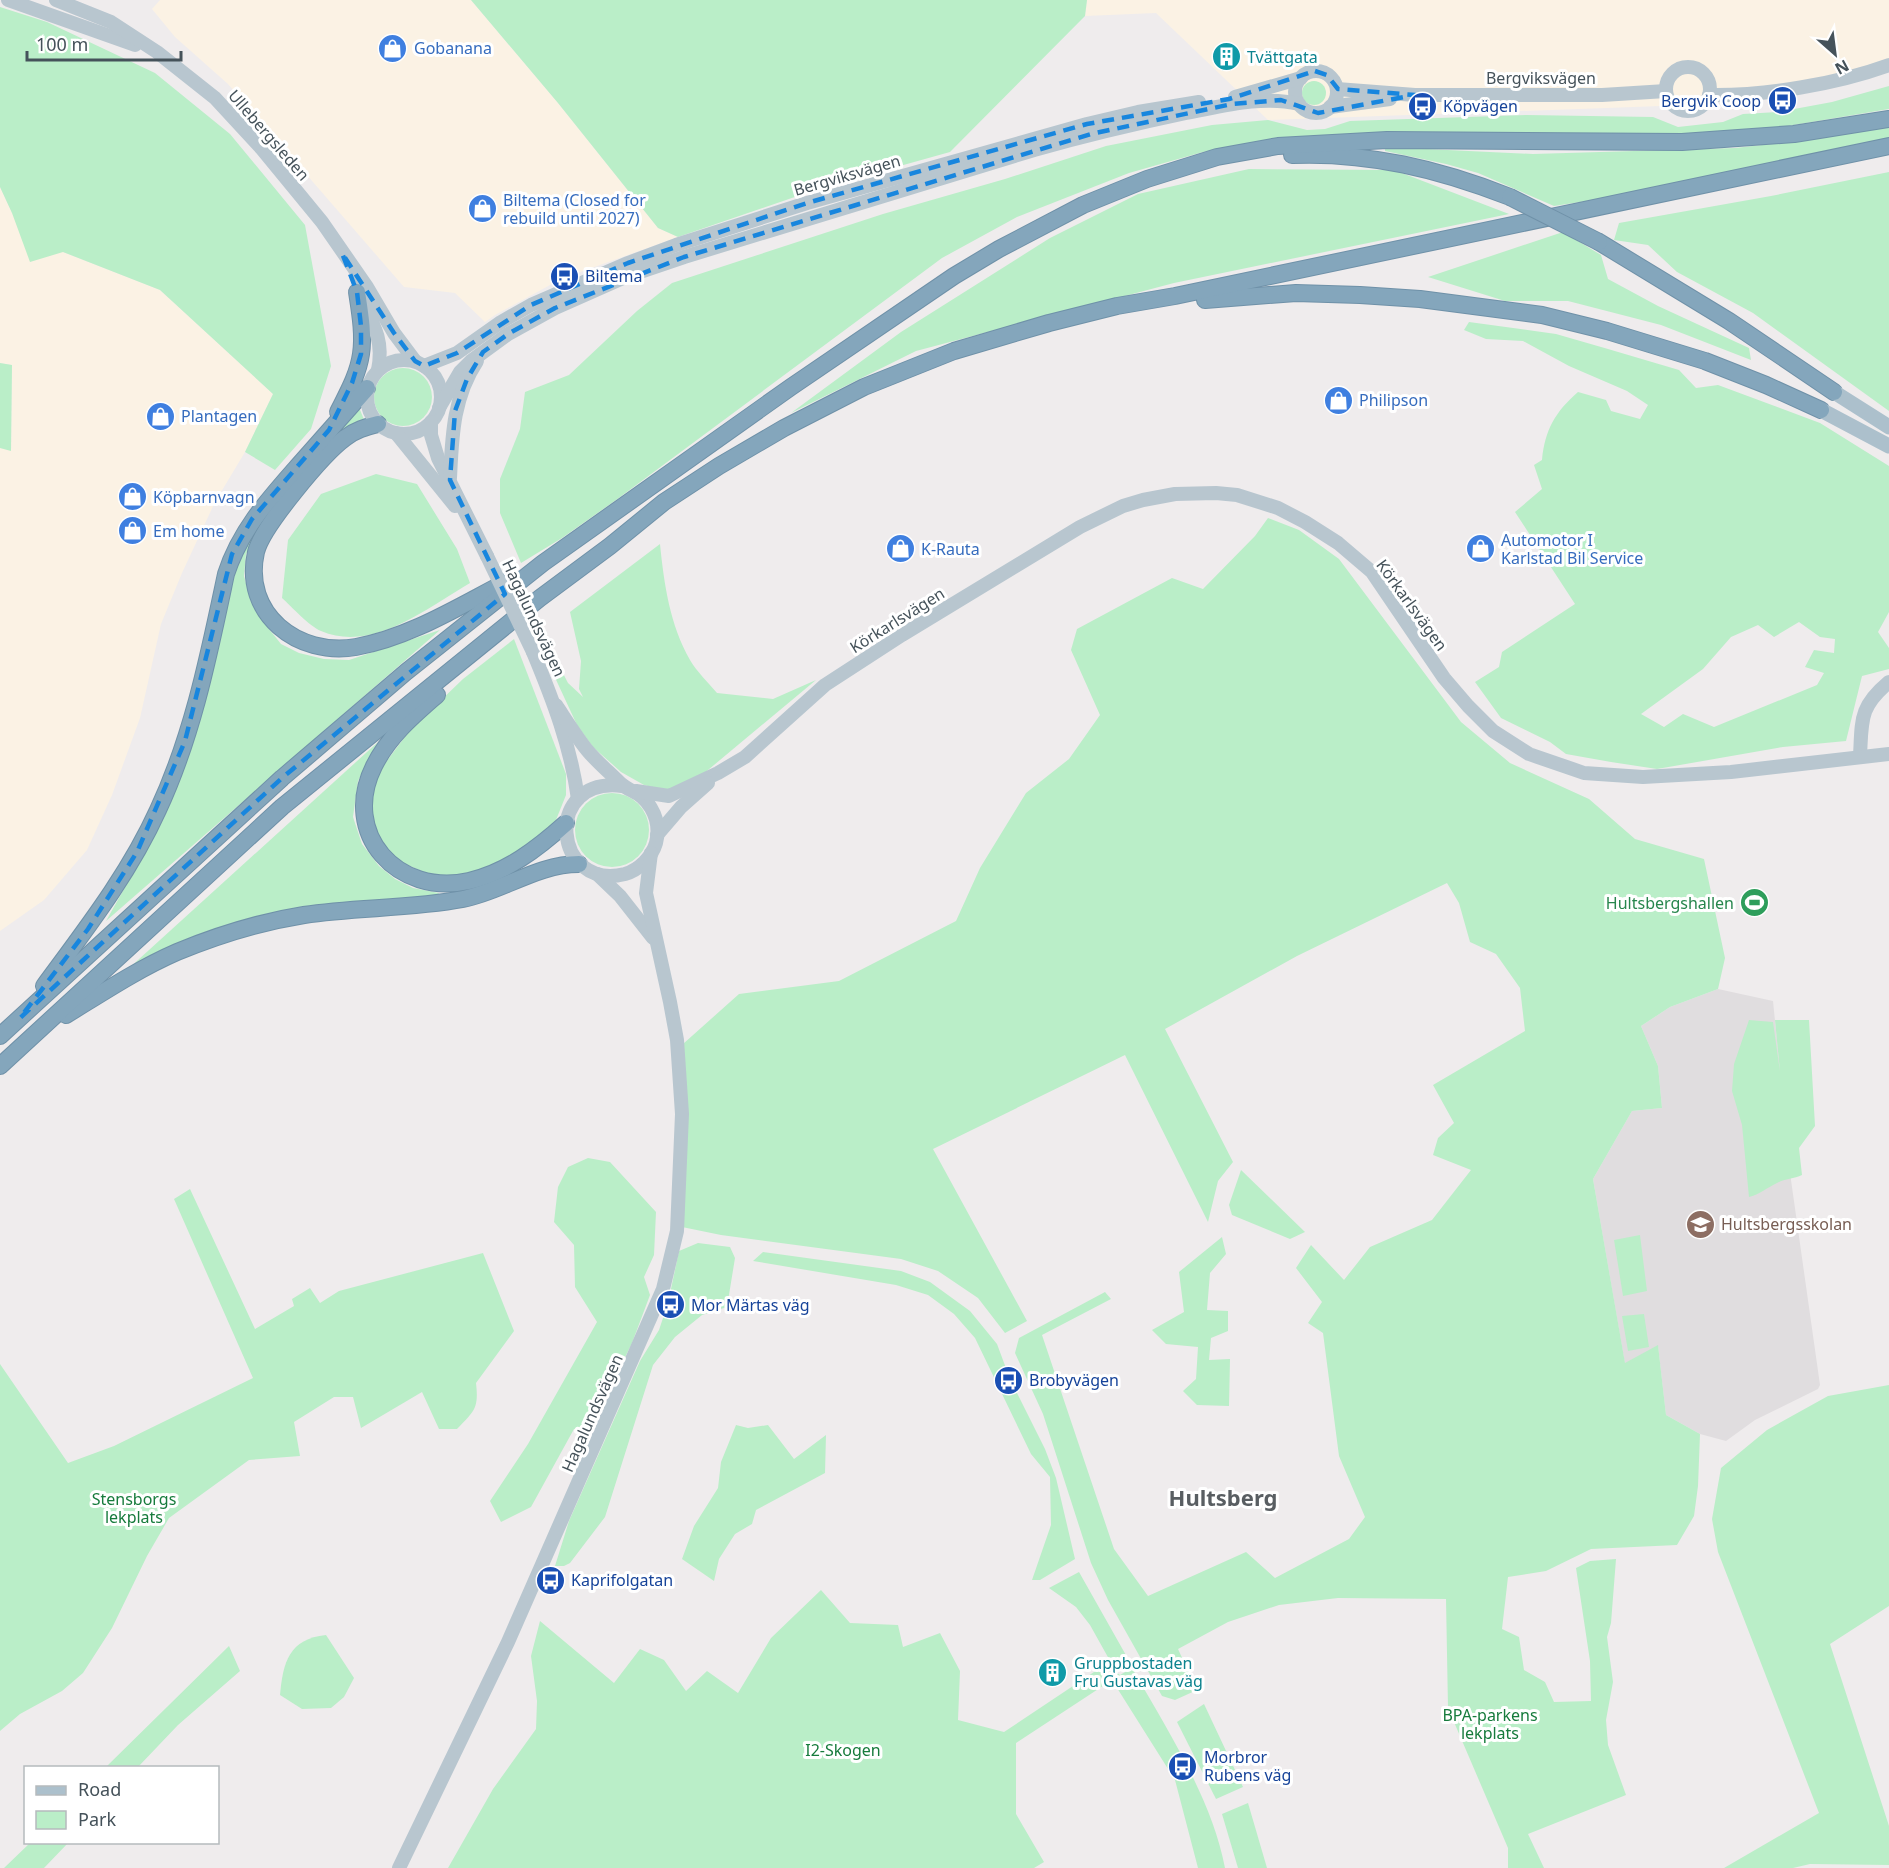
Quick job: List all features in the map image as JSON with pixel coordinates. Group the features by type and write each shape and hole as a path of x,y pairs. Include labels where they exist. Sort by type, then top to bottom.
{"highway":[{"path":"0,1036 282,778 406,672 543,563 791,387 954,276 1035,229 1083,205 1136,183 1182,168 1251,150 1305,143 1387,140 1682,142 1794,134 1889,119"},
{"path":"0,1066 282,807 556,585 610,546 664,502 719,465 864,387 945,354 998,336 1117,306 1175,296 1889,146"},
{"path":"1182,168 1280,155 1349,156 1384,160 1467,180 1510,197 1599,242 1729,321 1834,392"},
{"path":"329,430 352,382 361,354 362,340 357,292"},
{"path":"1175,296 1197,301 1232,296 1296,293 1372,296 1467,304 1542,315 1607,331 1705,361 1821,410"},
{"path":"20,1018 88,929 112,893 137,852 158,810 175,771 195,711 232,554 252,519 367,388"},
{"path":"378,424 353,432 326,456 282,508 264,533 256,550 254,578 262,606 283,631 315,646 353,648 373,643 420,626 543,563"},
{"path":"556,585 396,732 374,766 367,785 364,816 368,830 381,854 400,871 412,878 438,885 470,881 506,868 542,844 566,823"},
{"path":"37,1033 114,986 176,953 240,929 306,915 464,899 509,884 546,868 563,864 579,864"}],"main road":[{"path":"1834,392 1889,427"},
{"path":"1821,410 1889,446"}],"street":[{"name":"Ullebergsleden","path":"8,0 157,52"},
{"name":"Ullebergsleden","path":"56,0 111,22 157,52 215,98 262,149 322,222 367,287 390,327 419,364"},
{"path":"1709,94 1728,95 1778,90 1861,75 1889,65"},
{"path":"1696,68 1705,76 1709,94 1701,106 1687,111 1674,106 1669,100 1666,91 1668,80 1677,70 1696,68"},
{"path":"1321,72 1332,79 1336,88 1337,95 1330,107 1324,111 1311,112 1299,104 1295,91 1301,78 1309,73 1321,72"},
{"name":"Bergviksvägen","path":"419,364 457,353 501,322 531,305 676,245 807,203 1087,124 1138,112 1229,99 1301,78"},
{"name":"Bergviksvägen","path":"1336,88 1415,95 1602,95 1666,91"},
{"name":"Bergviksvägen","path":"1330,107 1415,95"},
{"name":"Bergviksvägen","path":"439,408 460,372 508,334 555,308 625,277 684,256 1091,134 1232,104 1281,100 1299,104"},
{"name":"Ullebergsleden","path":"342,253 357,292 379,338 381,348 378,370"},
{"name":"Bergviksvägen","path":"450,480 455,411 467,379 483,352"},
{"path":"395,361 419,364 433,374 439,384 441,396 439,408 431,422 415,432 396,433 378,424 368,408 367,388 378,370 395,361"},
{"name":"Hagalundsvägen","path":"431,422 433,445 533,652 556,705 574,770 578,799"},
{"name":"Hagalundsvägen","path":"396,433 450,498 484,551"},
{"name":"Körkarlsvägen","path":"629,788 669,796 718,773 745,757 825,685 902,635 1080,527 1123,506 1175,494 1237,495 1278,508 1338,543 1372,572 1444,678 1468,706 1492,730 1529,754 1584,773 1643,777 1731,772 1889,754"},
{"path":"1860,756 1862,720 1872,696 1889,682"},
{"name":"Hagalundsvägen","path":"556,705 588,750 629,788"},
{"name":"Körkarlsvägen","path":"657,835 681,807 718,773"},
{"path":"610,784 629,788 645,799 653,810 657,822 657,835 651,854 641,865 628,873 613,876 597,874 579,864 570,852 566,838 566,823 570,810 578,799 587,791 610,784"},
{"name":"Hagalundsvägen","path":"399,1868 508,1642 663,1289 676,1231 682,1114 676,1040 670,1002 646,893 651,854"},
{"name":"Hagalundsvägen","path":"597,874 620,896 656,942"}],"highlighted area":[{"path":"1315,71 1327,75 1338,89 1415,95 1318,113 1281,100 1232,104 1091,134 684,257 555,308 508,334 483,352 467,379 455,411 450,480 505,594 282,778 20,1018 88,929 137,852 185,741 232,554 252,519 329,430 352,383 361,354 361,326 357,292 342,253 394,333 415,361 424,366 457,353 531,305 628,263 807,203 1087,124 1229,99"}],"shaded area":[{"path":"160,0 471,0 558,103 658,228 678,237 561,279 485,322 455,293 404,287 228,84 175,37 152,9"},
{"path":"1087,0 1889,0 1889,66 1846,80 1661,106 1268,120 1156,13 1085,16"},
{"path":"0,187 12,213 63,252 160,290 273,394 245,452 215,502 161,624 140,718 112,795 87,850 44,900 0,931 0,448 11,450 12,365 0,363"},
{"name":"Hultsbergsskolan","path":"1718,989 1773,1001 1791,1180 1820,1385 1818,1389 1755,1420 1726,1441 1700,1434 1666,1415 1658,1346 1625,1364 1593,1179 1632,1111 1662,1108 1658,1066 1641,1026 1670,1007"}],"green space":[{"path":"471,0 1087,0 1085,16 950,152 821,188 678,237 658,228 558,103"},
{"path":"0,7 47,22 155,73 230,134 305,225 331,366 311,429 275,470 245,452 273,394 160,290 63,252 30,262 0,187"},
{"path":"1314,81 1322,85 1326,93 1322,101 1314,105 1306,101 1302,93 1306,85"},
{"path":"1889,86 1889,109 1782,127 1628,136 1246,145 1203,152 1129,173 1017,217 942,258 616,500 562,538 521,563 500,513 500,479 520,429 525,392 569,375 637,311 672,283 883,214 1005,179 1106,146 1212,125 1268,120 1307,130 1325,129 1350,121 1527,115 1653,117 1678,127 1723,122 1743,114 1778,112 1832,102"},
{"path":"1889,126 1889,140 1626,195 1554,206 1478,173 1385,151 1385,147 1533,154 1735,148"},
{"path":"1249,169 1394,170 1509,214 1174,283 916,351 791,413 901,332 1050,238 1138,194"},
{"path":"1889,172 1889,411 1753,313 1677,272 1648,245 1614,240 1619,223"},
{"path":"1563,232 1601,255 1608,279 1658,306 1749,348 1751,360 1661,325 1568,301 1505,301 1428,277"},
{"path":"1469,322 1556,334 1679,370 1696,388 1718,385 1820,423 1889,466 1889,612 1878,632 1889,648 1889,669 1862,676 1846,741 1783,747 1657,769 1566,754 1550,742 1501,718 1475,682 1499,667 1502,652 1575,604 1515,512 1542,489 1534,465 1542,460 1552,422 1578,392 1606,400 1611,411 1640,419 1648,405 1627,391 1569,366 1523,341 1486,339 1464,330","holes":["1799,622 1820,637 1835,639 1834,653 1814,650 1805,667 1824,673 1817,685 1714,727 1683,714 1664,727 1641,714 1703,669 1731,637 1758,625 1774,637"]},
{"path":"0,363 12,365 11,451 0,448"},
{"path":"403,368 419,373 427,381 432,397 427,413 419,421 403,426 387,421 379,413 374,397 379,381 387,373"},
{"path":"358,405 365,422 264,521 246,554 244,576 251,601 281,644 299,653 324,659 349,660 440,630 106,921 164,818 185,764 232,573 248,539"},
{"path":"376,474 417,484 457,549 470,583 418,615 380,632 360,636 341,636 321,631 306,621 282,598 288,540 321,494"},
{"name":"BPA-parkens lekplats","path":"1268,518 1299,530 1339,559 1461,722 1510,763 1589,799 1635,839 1704,859 1725,958 1718,989 1670,1007 1641,1026 1658,1066 1662,1108 1632,1111 1593,1179 1625,1363 1658,1345 1666,1415 1700,1434 1698,1486 1694,1516 1677,1545 1591,1549 1546,1571 1508,1577 1502,1629 1519,1637 1524,1670 1545,1682 1554,1702 1591,1701 1590,1661 1576,1568 1590,1561 1616,1559 1611,1623 1607,1637 1613,1682 1606,1720 1608,1745 1626,1795 1528,1834 1544,1868 1508,1868 1508,1848 1448,1708 1446,1599 1338,1598 1279,1605 1228,1622 1178,1649 1197,1690 1175,1700 1162,1696 1108,1600 1091,1563 1043,1414 1015,1353 1019,1338 1105,1292 1111,1299 1042,1335 1114,1549 1148,1596 1246,1552 1275,1578 1349,1539 1365,1517 1339,1456 1323,1333 1308,1323 1322,1302 1296,1268 1311,1245 1344,1280 1370,1247 1432,1220 1471,1170 1433,1155 1438,1138 1454,1123 1433,1085 1525,1031 1520,988 1496,954 1470,942 1459,903 1447,883 1297,956 1165,1029 1233,1162 1218,1181 1208,1222 1125,1055 933,1149 1027,1321 1005,1333 978,1298 938,1271 901,1259 721,1235 682,1227 683,1044 739,994 839,981 956,921 980,868 1026,793 1069,759 1100,715 1071,650 1077,629 1172,578 1203,589 1255,536"},
{"path":"660,544 666,589 677,633 699,673 717,693 773,699 816,680 702,775 669,791 644,785 621,772 593,747 577,725 545,656 552,652 568,683 583,697 579,689 581,661 570,612"},
{"path":"514,639 566,774 566,795 556,820 524,852 486,870 442,880 387,856 374,836 370,809 377,774 410,730 463,679"},
{"path":"378,742 358,781 353,817 362,844 379,866 395,879 413,888 439,893 437,898 351,903 127,970"},
{"path":"612,793 626,796 638,804 646,816 649,830 646,844 638,856 626,864 612,867 598,864 586,856 578,844 575,830 578,816 586,804 598,796"},
{"path":"1749,1020 1773,1022 1780,1072 1775,1020 1809,1020 1815,1126 1799,1148 1802,1175 1780,1182 1749,1197 1742,1125 1732,1091 1734,1064"},
{"path":"588,1158 610,1162 656,1212 654,1255 644,1277 650,1295 632,1343 590,1429 574,1429 531,1507 501,1522 490,1501 528,1444 597,1322 575,1287 574,1245 554,1222 558,1187 568,1167"},
{"path":"1241,1170 1305,1232 1290,1239 1232,1215 1229,1205"},
{"name":"Stensborgs lekplats","path":"190,1189 255,1329 294,1306 292,1299 310,1288 320,1303 339,1291 483,1253 514,1331 476,1383 477,1399 474,1409 457,1429 439,1429 422,1392 361,1428 353,1397 334,1397 294,1422 300,1456 249,1460 169,1518 147,1556 112,1628 83,1673 62,1691 20,1714 0,1731 0,1364 68,1463 114,1446 253,1378 174,1199"},
{"path":"1640,1235 1647,1291 1623,1296 1614,1240"},
{"path":"1222,1237 1226,1254 1210,1273 1207,1310 1228,1311 1228,1331 1211,1338 1209,1360 1230,1359 1229,1406 1197,1405 1183,1391 1196,1379 1198,1347 1166,1344 1152,1330 1184,1312 1179,1272"},
{"path":"698,1243 730,1247 735,1258 727,1307 702,1315 675,1337 653,1365 605,1517 570,1563 555,1566 569,1521 640,1361 659,1330 668,1303 679,1251"},
{"path":"763,1252 901,1271 930,1282 970,1311 997,1344 1010,1379 1045,1449 1056,1478 1075,1559 1040,1580 1032,1580 1051,1525 1050,1477 1031,1454 975,1338 954,1314 928,1295 896,1285 753,1261"},
{"path":"1644,1314 1649,1347 1628,1351 1622,1316"},
{"path":"1889,1385 1889,1606 1830,1644 1889,1826 1889,1865 1810,1864 1793,1868 1724,1868 1819,1813 1718,1552 1712,1519 1721,1468 1767,1430 1828,1396"},
{"path":"736,1425 748,1428 768,1425 794,1459 826,1435 825,1473 756,1510 752,1524 735,1534 719,1559 714,1581 682,1559 694,1526 718,1488 721,1462"},
{"path":"1079,1572 1127,1657 1109,1659 1090,1625 1076,1607 1049,1588"},
{"name":"I2-Skogen","path":"821,1590 850,1623 898,1625 903,1647 940,1633 960,1671 958,1720 1004,1732 1106,1664 1120,1675 1132,1668 1199,1790 1219,1842 1225,1868 1198,1868 1175,1780 1112,1680 1016,1743 1016,1814 1044,1862 1034,1868 448,1868 493,1789 536,1729 537,1701 531,1656 540,1621 614,1683 640,1649 664,1660 686,1691 707,1671 738,1693 771,1638"},
{"path":"326,1635 354,1678 344,1697 331,1708 302,1709 280,1695 283,1672 290,1654 296,1647 314,1637"},
{"path":"229,1646 240,1671 178,1725 139,1766 107,1766"},
{"path":"1204,1704 1243,1787 1216,1799 1177,1722"},
{"path":"1248,1803 1267,1868 1238,1868 1222,1814"},
{"path":"29,1844 67,1844 44,1868 4,1868"}],"place":[{"name":"Gobanana","path":"393,48"},
{"name":"Tvättgata","path":"1226,57"},
{"name":"Bergvik Coop","path":"1782,101"},
{"name":"Köpvägen","path":"1422,106"},
{"name":"Biltema (Closed for rebuild until 2027)","path":"482,209"},
{"name":"Biltema","path":"564,276"},
{"name":"Philipson","path":"1338,400"},
{"name":"Plantagen","path":"160,416"},
{"name":"Köpbarnvagn","path":"132,497"},
{"name":"Em home","path":"132,531"},
{"name":"K-Rauta","path":"900,549"},
{"name":"Automotor I Karlstad Bil Service","path":"1480,549"},
{"name":"Hultsbergshallen","path":"1755,903"},
{"name":"Hultsbergsskolan","path":"1700,1224"},
{"name":"Mor Märtas väg","path":"670,1305"},
{"name":"Brobyvägen","path":"1008,1380"},
{"name":"Kaprifolgatan","path":"550,1580"},
{"name":"Gruppbostaden Fru Gustavas väg","path":"1053,1672"},
{"name":"Morbror Rubens väg","path":"1183,1766"}],"district":[{"name":"Hultsberg","path":"1223,1498"}]}
